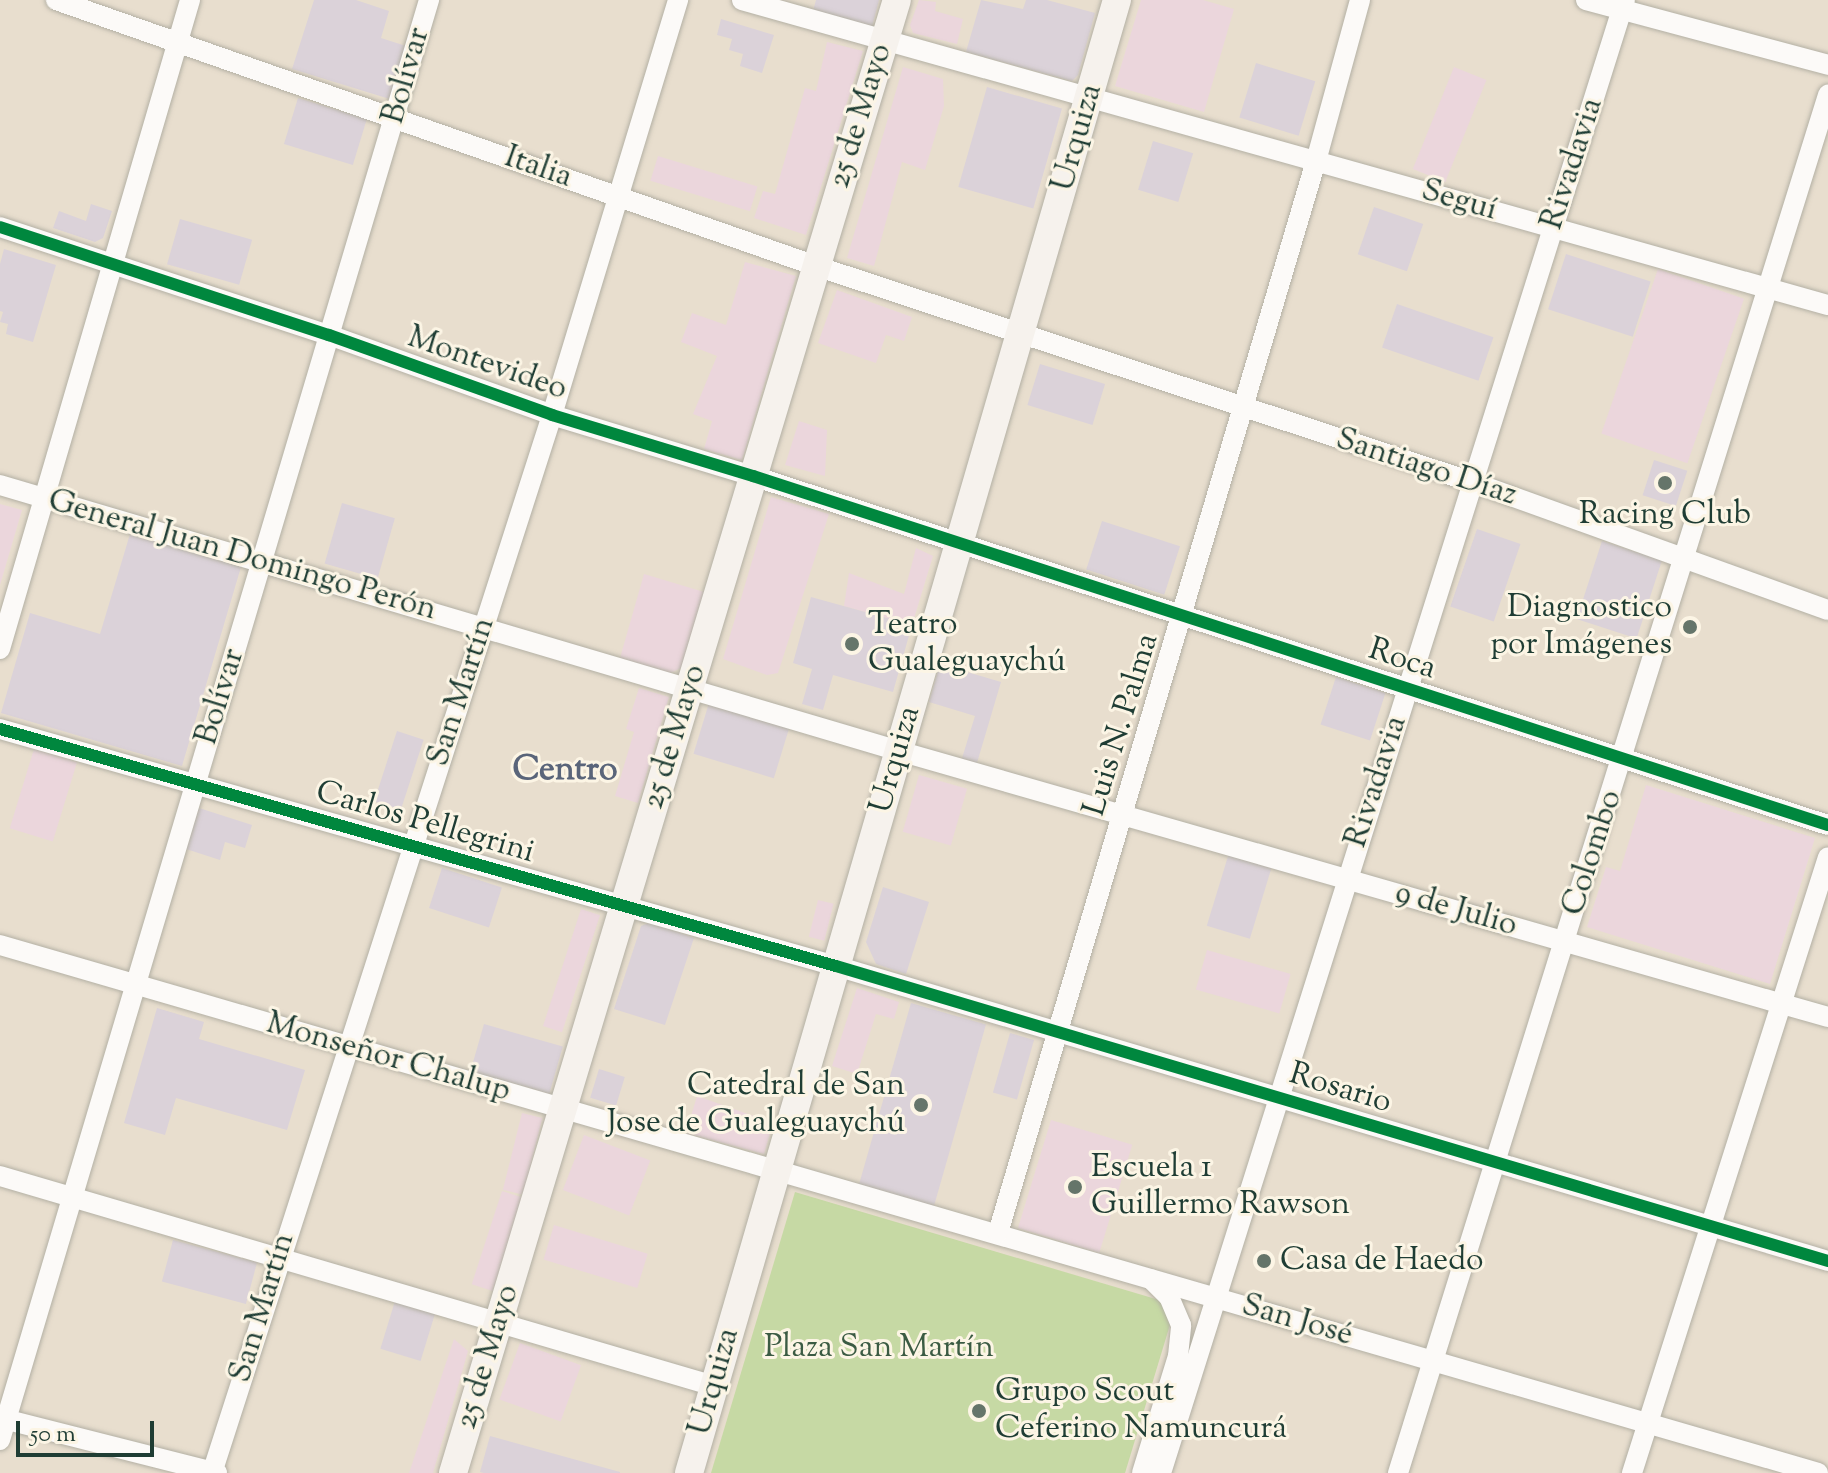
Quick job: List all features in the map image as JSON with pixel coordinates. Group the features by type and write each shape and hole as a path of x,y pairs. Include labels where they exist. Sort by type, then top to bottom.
{"street":[{"name":"Italia","path":"56,0 816,266 1021,334"},
{"path":"0,649 190,0"},
{"name":"Bolívar","path":"2,1426 429,0"},
{"name":"San Martín","path":"213,1473 278,1258 552,415 678,0"},
{"name":"Seguí","path":"742,0 1828,305"},
{"name":"25 de Mayo","path":"453,1473 897,0"},
{"name":"Urquiza","path":"689,1473 1117,0"},
{"name":"Luis N. Palma","path":"998,1233 1316,161 1360,0"},
{"path":"1586,0 1624,5 1828,65"},
{"name":"Rivadavia","path":"1161,1473 1624,5"},
{"name":"Colombo","path":"1398,1473 1624,759 1828,95"},
{"name":"Montevideo","path":"0,227 329,335 552,415 753,476 959,544"},
{"name":"Santiago Díaz","path":"1021,334 1472,482 1828,610"},
{"name":"General Juan Domingo Perón","path":"0,485 899,751"},
{"name":"Roca","path":"959,544 1828,825"},
{"name":"Carlos Pellegrini","path":"0,729 836,966"},
{"name":"9 de Julio","path":"899,751 1828,1017"},
{"path":"1632,1473 1828,857"},
{"name":"Monseñor Chalup","path":"0,945 348,1049 777,1168"},
{"name":"Rosario","path":"836,966 1828,1261"},
{"name":"San José","path":"777,1168 1818,1473"},
{"path":"0,1176 714,1386"},
{"path":"1142,1473 1178,1356 1181,1325 1169,1297 1151,1279"},
{"path":"2,1426 213,1473"}],"shaded area":[{"path":"919,0 936,2 935,11 963,19 957,44 913,33 910,25"},
{"path":"1141,0 1203,0 1234,9 1204,112 1115,86"},
{"path":"827,42 863,51 806,235 754,218 763,191 775,194 805,88 816,91"},
{"path":"903,67 943,79 944,106 925,170 902,162 874,266 847,258"},
{"path":"1454,67 1486,80 1445,182 1413,169"},
{"path":"658,156 757,186 750,211 650,181"},
{"path":"745,262 796,276 742,460 704,449 712,421 693,414 717,356 681,342 692,313 726,325"},
{"name":"Racing Club","path":"1658,269 1744,299 1687,463 1601,434"},
{"path":"837,290 912,317 904,341 886,335 876,363 818,343"},
{"path":"799,421 827,430 825,476 785,465"},
{"path":"771,497 829,514 778,673 767,675 723,659"},
{"path":"0,504 22,510 0,585"},
{"path":"916,548 933,556 912,625 844,606 849,573 904,594"},
{"path":"644,574 704,592 681,668 668,674 620,658"},
{"path":"639,688 669,697 638,803 615,796 634,732 626,729"},
{"path":"34,749 77,762 53,842 10,828"},
{"path":"919,775 967,789 951,845 903,832"},
{"path":"1646,785 1815,838 1770,984 1587,927 1606,867 1620,871"},
{"path":"818,900 834,904 824,941 809,937"},
{"path":"581,909 600,915 562,1032 543,1026"},
{"path":"1207,950 1291,974 1279,1013 1196,989"},
{"path":"857,988 899,1002 894,1019 876,1014 857,1074 832,1066"},
{"path":"697,1096 773,1123 764,1154 686,1133"},
{"path":"522,1113 542,1118 523,1195 503,1190"},
{"name":"Escuela 1 Guillermo Rawson","path":"1051,1120 1132,1145 1099,1253 1018,1228"},
{"path":"584,1135 650,1160 629,1216 563,1190"},
{"path":"502,1191 523,1198 493,1291 472,1284"},
{"path":"554,1225 648,1254 637,1288 543,1259"},
{"path":"454,1339 468,1351 433,1473 409,1473"},
{"path":"520,1343 581,1365 561,1422 499,1399"}],"green space":[{"name":"Plaza San Martín","path":"795,1192 1176,1305 1125,1473 711,1473"}],"building":[{"path":"314,0 356,0 389,11 381,38 409,47 393,100 292,69"},
{"path":"816,0 879,0 872,27 813,11"},
{"path":"981,0 1023,9 1026,0 1047,0 1095,13 1078,75 1072,81 966,52"},
{"path":"721,19 774,35 762,73 740,66 743,54 729,50 732,39 717,35"},
{"path":"1256,63 1315,81 1299,136 1239,118"},
{"path":"987,87 1062,108 1033,208 958,187"},
{"path":"298,98 367,119 353,165 284,144"},
{"path":"1153,141 1193,153 1178,202 1138,190"},
{"path":"91,204 112,211 103,238 95,242 53,228 59,211 86,221"},
{"path":"1374,207 1423,224 1407,271 1358,254"},
{"path":"180,219 252,240 239,285 167,264"},
{"path":"4,249 56,265 33,342 6,334 8,324 0,322 3,312 0,311 0,264"},
{"path":"1566,254 1651,282 1633,337 1548,309"},
{"path":"1397,304 1493,337 1478,381 1382,347"},
{"path":"1040,364 1105,384 1092,425 1027,405"},
{"name":"Racing Club","path":"1654,460 1687,471 1676,506 1643,495"},
{"path":"342,503 395,518 378,579 325,564"},
{"path":"1102,521 1180,546 1164,595 1086,570"},
{"path":"1477,529 1520,544 1494,622 1450,607"},
{"path":"130,534 241,567 182,766 1,713 30,613 100,634"},
{"path":"1602,541 1662,560 1637,638 1577,619"},
{"name":"Teatro Gualeguaychú","path":"811,597 912,625 893,692 833,675 823,710 802,704 812,669 793,663"},
{"path":"940,664 1001,682 974,773 959,768 975,716 929,702"},
{"path":"1336,677 1385,693 1370,741 1321,725"},
{"path":"709,703 789,728 774,778 694,754"},
{"path":"397,731 424,740 401,810 374,801"},
{"path":"199,808 252,825 245,848 225,842 220,860 186,849"},
{"path":"1229,853 1272,866 1250,939 1207,926"},
{"path":"442,868 502,887 489,927 429,908"},
{"path":"883,887 929,902 906,974 876,964 866,942"},
{"path":"651,922 694,938 665,1025 614,1009 641,926"},
{"name":"Catedral de San Jose de Gualeguaychú","path":"911,1003 986,1024 934,1206 859,1185"},
{"path":"157,1008 204,1022 199,1039 305,1070 287,1130 176,1098 165,1135 124,1123"},
{"path":"484,1024 563,1047 549,1094 470,1071"},
{"path":"1010,1033 1034,1040 1017,1099 993,1093"},
{"path":"599,1069 625,1077 616,1106 590,1098"},
{"path":"173,1240 257,1263 246,1304 162,1282"},
{"path":"395,1301 435,1313 421,1361 380,1349"},
{"path":"490,1436 620,1472 620,1473 480,1472"}],"cycle path":[{"path":"0,227 329,335 552,415 753,476 1828,825"},
{"path":"0,729 836,966 1828,1261"}],"place":[{"name":"Racing Club","path":"1665,483"},
{"name":"Diagnostico por Imágenes","path":"1690,627"},
{"name":"Teatro Gualeguaychú","path":"852,644"},
{"name":"Catedral de San Jose de Gualeguaychú","path":"921,1105"},
{"name":"Escuela 1 Guillermo Rawson","path":"1075,1187"},
{"name":"Casa de Haedo","path":"1264,1261"},
{"name":"Grupo Scout Ceferino Namuncurá","path":"979,1411"}],"district":[{"name":"Centro","path":"565,771"}]}
